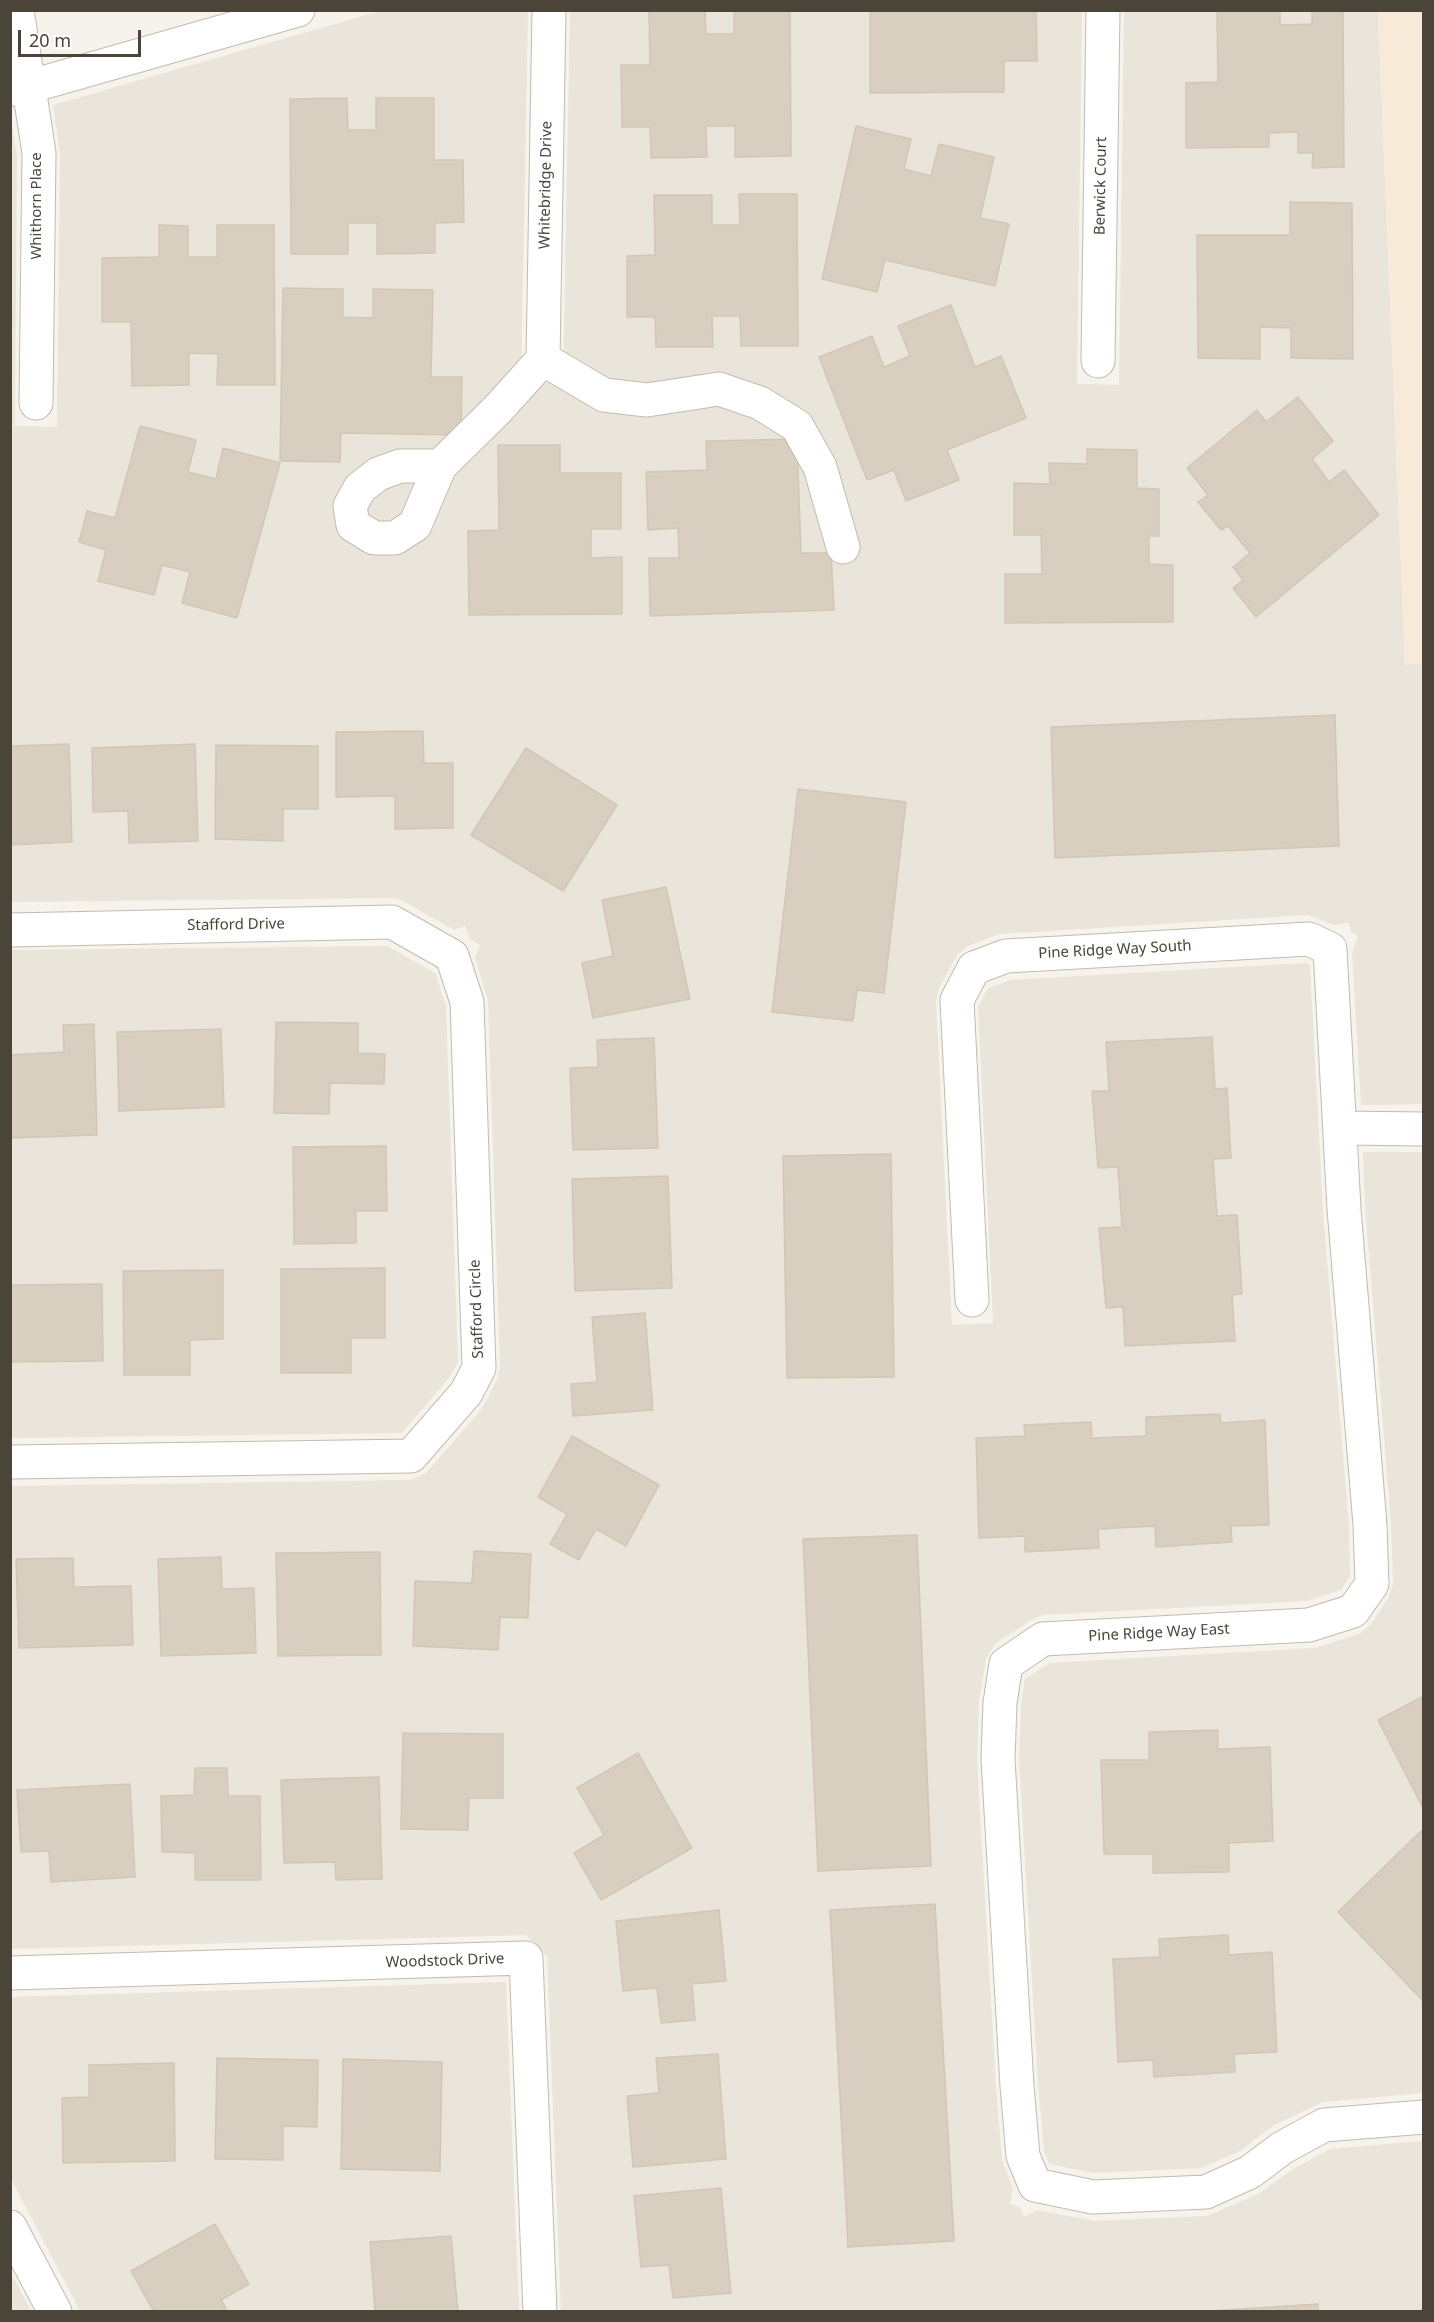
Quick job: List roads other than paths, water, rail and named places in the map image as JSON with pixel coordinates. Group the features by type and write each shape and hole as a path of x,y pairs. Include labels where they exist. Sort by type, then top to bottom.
{"street":[{"name":"Whithorn Place","path":"17,10 19,88 39,153 36,403"},
{"path":"19,88 298,10"},
{"name":"Whitebridge Drive","path":"543,359 549,10"},
{"name":"Berwick Court","path":"1098,361 1103,10"},
{"path":"440,466 543,359 604,395 646,400 719,389 760,402 797,426 820,467 843,547"},
{"name":"Stafford Drive","path":"10,930 392,922 452,956"},
{"name":"Pine Ridge Way South","path":"972,1300 957,1000 974,968 1006,957 1309,939 1330,949 1341,1128"},
{"name":"Stafford Circle","path":"10,1462 411,1456 466,1393 479,1368 467,1002 452,956"},
{"path":"1341,1128 1424,1129"},
{"name":"Pine Ridge Way East","path":"1341,1128 1344,1209 1370,1525 1372,1584 1353,1611 1309,1625 1043,1639 1006,1664 1000,1703 1000,1782 1017,2086 1023,2156 1035,2185 1093,2197 1206,2192 1250,2172 1282,2148 1324,2125 1424,2117"},
{"name":"Woodstock Drive","path":"10,1973 526,1958 540,2312"},
{"path":"10,2227 55,2312"}]}
